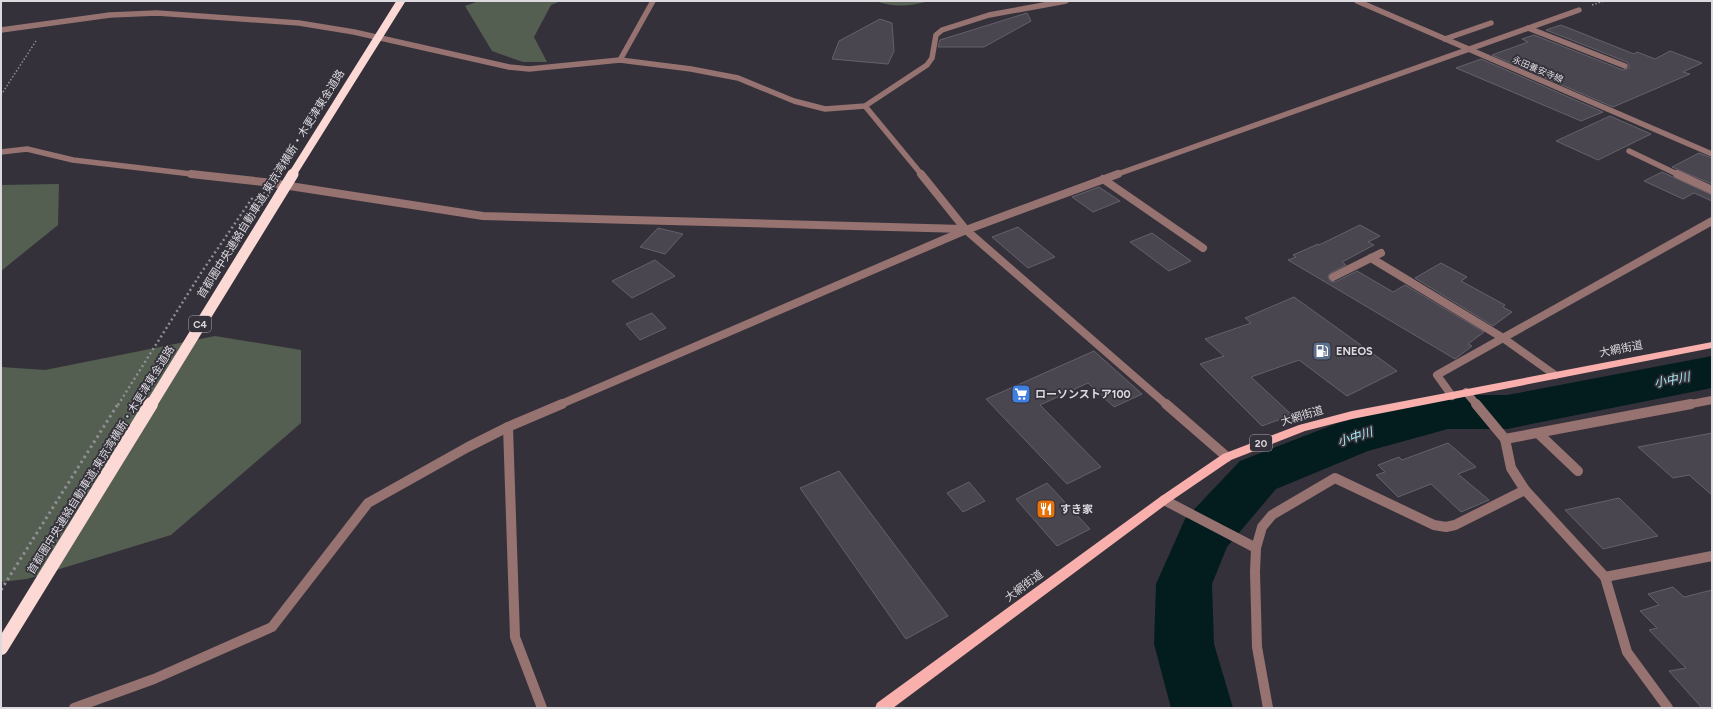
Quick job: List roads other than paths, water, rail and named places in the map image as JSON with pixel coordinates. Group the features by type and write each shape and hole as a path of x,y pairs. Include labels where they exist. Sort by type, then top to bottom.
{"highway":[{"name":"首都圏中央連絡自動車道;東京湾横断・木更津東金道路","path":"1,648 338,100 401,1"}],"main road":[{"name":"大網街道","path":"882,708 1164,500 1227,457 1317,424 1352,415 1712,345"}],"street":[{"path":"620,60 653,1"},
{"path":"1,30 110,15 157,13 299,23 346,30 413,44 509,67 529,69 620,60 692,69 738,78 794,101 825,109 865,106 927,65 932,58 936,35 942,30 989,15 1066,1"},
{"name":"永田養安寺線","path":"1357,1 1712,154"},
{"path":"74,708 154,679 272,627 368,504 468,447 508,427 966,230 1103,179 1579,10"},
{"path":"1445,39 1491,23"},
{"path":"1528,28 1625,66"},
{"path":"865,106 906,154 966,230 1227,457"},
{"path":"1,152 27,149 73,160 264,182 483,216 966,230"},
{"path":"1629,151 1712,190"},
{"path":"1103,179 1203,248"},
{"path":"1452,396 1437,375 1712,220"},
{"path":"1333,277 1381,253"},
{"path":"1371,258 1503,338 1555,375"},
{"path":"1466,392 1504,439 1511,468 1525,490 1605,577 1627,652 1668,708"},
{"path":"1504,439 1712,400"},
{"path":"508,427 515,637 542,708"},
{"path":"1538,432 1578,471"},
{"path":"1268,708 1257,647 1255,572 1256,548 1262,527 1272,515 1335,478 1434,525 1446,527 1455,525 1525,490"},
{"path":"1164,500 1256,548"},
{"path":"1605,577 1712,556"}],"waterway":[{"name":"小中川","path":"1202,708 1184,644 1184,584 1204,535 1258,475 1355,436 1448,412 1507,412 1712,372"}],"place":[{"name":"ENEOS","path":"1322,351"},
{"name":"ローソンストア100","path":"1021,394"},
{"name":"すき家","path":"1046,509"}]}
